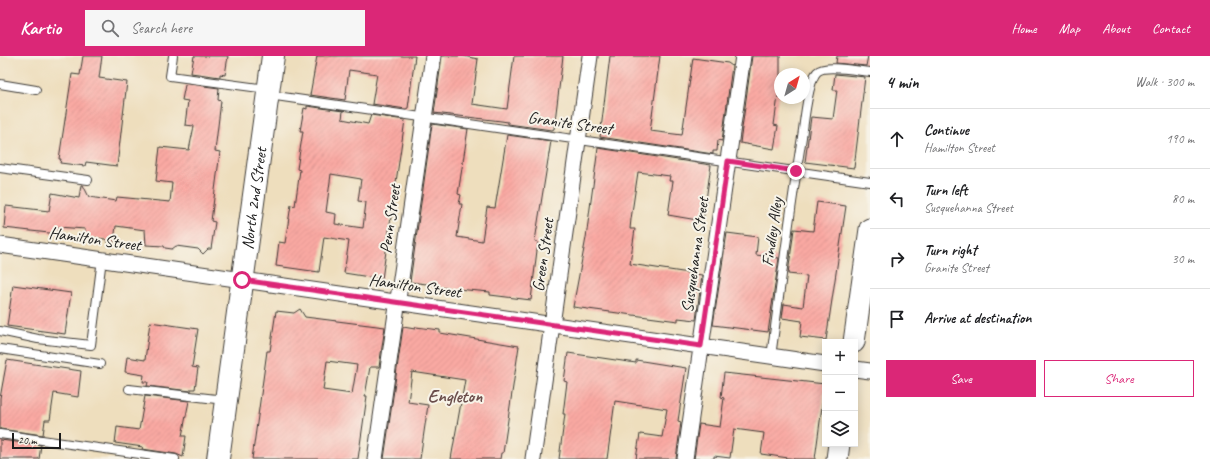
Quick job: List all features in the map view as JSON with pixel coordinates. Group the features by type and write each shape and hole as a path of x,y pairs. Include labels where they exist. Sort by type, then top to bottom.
{"main road":[{"name":"North 2nd Street","path":"218,459 273,56"},
{"path":"854,339 870,229"},
{"path":"837,459 839,447"}],"street":[{"name":"Penn Street","path":"375,459 432,56"},
{"name":"Green Street","path":"533,459 590,56"},
{"name":"Susquehanna Street","path":"686,459 743,56"},
{"name":"Hamilton Street","path":"0,244 822,364"},
{"path":"858,369 870,371"}],"lane":[{"name":"Granite Street","path":"173,56 170,76 424,117 870,182"},
{"name":"Findley Alley","path":"771,357 796,171 813,78 817,72 822,69 836,68 870,72"},
{"path":"0,84 36,90"},
{"path":"0,168 88,180"},
{"path":"1,332 91,345 102,259"},
{"path":"0,349 100,364"},
{"path":"129,389 226,400"},
{"path":"0,434 175,459"}],"building":[{"path":"83,56 102,56 99,78 127,82 117,166 86,162 85,166 60,163 61,159 59,159 72,74 80,75"},
{"path":"194,56 228,56 225,75 220,74 220,77 191,73"},
{"path":"317,56 415,56 408,108 406,109 372,104 377,74 349,70 345,100 310,95"},
{"path":"442,56 463,56 478,59 472,104 507,109 514,56 563,56 554,129 552,130 508,124 508,122 434,113"},
{"path":"610,56 660,56 650,131 682,135 693,58 728,63 732,66 722,141 718,140 717,151 713,151 713,154 600,137"},
{"path":"752,56 780,56 780,68 774,68 774,104 777,104 774,125 778,126 774,149 740,143"},
{"path":"837,56 868,56 866,66 836,63"},
{"path":"835,74 865,77 854,168 805,162 811,117 833,119 837,90 833,90"},
{"path":"189,84 219,88 218,100 221,101 215,151 220,152 211,221 215,222 211,249 208,249 203,254 198,249 176,246 172,249 165,248 164,246 146,245 145,230 116,226 113,248 105,239 95,238 90,240 85,235 85,229 58,227 58,234 4,228 6,206 49,211 52,193 79,198 81,185 83,185 89,197 116,201 117,197 170,202 172,183 156,181 160,147 189,150 194,126 185,125 188,101 182,100 185,85"},
{"path":"307,106 343,111 342,119 368,124 371,115 405,120 382,279 344,273 349,241 324,237 319,272 276,266 279,242 285,243 291,205 295,206 300,170 297,169 303,131 300,131 304,108 307,109","holes":["331,174 361,179 358,201 366,202 363,228 335,224 336,214 326,212"]},
{"path":"432,124 468,129 458,194 461,195 459,204 462,204 457,237 482,241 487,207 495,208 507,135 551,141 535,241 538,242 531,300 490,295 490,292 435,287 435,285 410,282"},
{"path":"598,148 711,165 703,221 668,215 673,181 669,181 670,176 638,172 630,229 635,229 630,264 702,275 696,320 678,318 678,321 573,307 586,238"},
{"path":"817,202 846,206 826,339 822,340 800,337 802,321 782,318 784,304 803,307 807,276 788,274 794,229 813,231"},
{"path":"727,233 758,237 756,255 779,258 768,332 713,325"},
{"path":"13,285 71,293 65,334 7,326"},
{"path":"300,309 305,317 385,327 379,367 370,367 365,396 367,396 358,459 252,459 267,351 270,351 276,311 294,313","holes":["327,361 357,365 352,394 323,390"]},
{"path":"150,322 198,329 192,367 198,368 195,389 191,389 191,391 147,386 148,382 143,382 144,375 125,372 127,357 145,360"},
{"path":"403,327 440,330 440,333 519,346 503,453 501,453 500,459 451,459 465,380 412,372 408,402 428,405 420,459 384,459"},
{"path":"568,353 636,363 636,360 686,368 678,421 681,422 676,459 636,459 640,434 662,437 667,409 615,401 607,459 559,459 565,414 563,414 567,382 564,381"},
{"path":"7,360 81,371 78,397 54,393 50,420 45,420 43,435 0,429 0,398"},
{"path":"724,373 822,384 822,406 815,459 795,459 761,454 764,433 734,429 730,458 714,456 714,459 694,459 699,424 720,427 724,398 721,397"},
{"path":"145,396 189,401 182,436 186,436 183,457 176,454 142,449 143,447 115,443 117,427 139,430"},
{"path":"0,440 41,445 39,459 0,459"}],"district":[{"name":"Engleton","path":"455,396"}],"route":[{"path":"242,280 701,346 728,161 796,171"}]}
